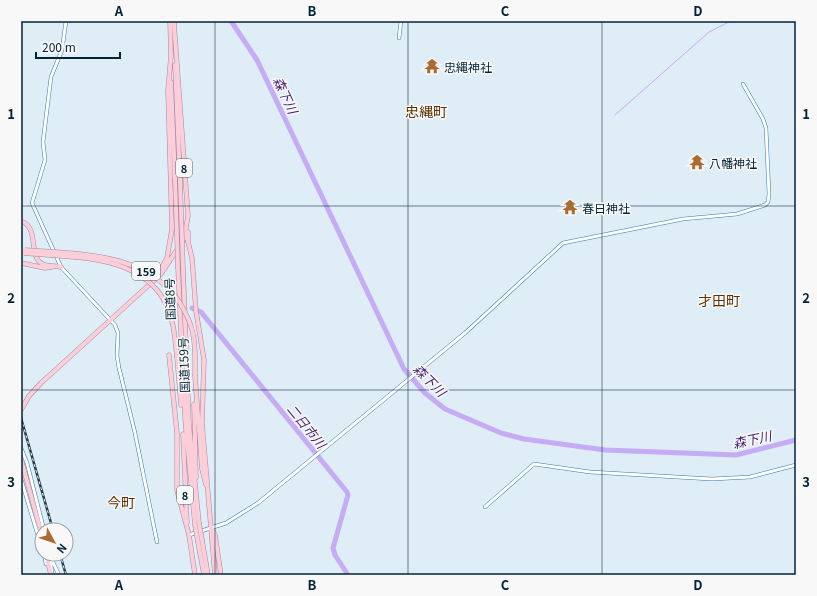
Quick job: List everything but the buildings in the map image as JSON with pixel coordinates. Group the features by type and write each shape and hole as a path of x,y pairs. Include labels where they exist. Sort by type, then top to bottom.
{"highway":[{"name":"国道8号","path":"170,21 189,424 197,524"},
{"name":"国道8号","path":"174,21 177,179"},
{"name":"8","path":"21,410 32,392 161,274 179,249 186,232 188,216 175,37"},
{"name":"8","path":"147,286 158,273 167,258 171,238 168,91 171,56"},
{"path":"188,216 188,242 192,258 196,309 204,360 202,422 215,575"},
{"path":"21,221 25,223 31,231 36,258 44,265 61,266"},
{"name":"国道159号","path":"23,251 119,265 140,275 155,287 167,305 172,322 179,356 181,405 184,408"},
{"name":"国道159号","path":"23,251 88,255 120,261 144,269 158,279 177,298 190,323 195,357 194,416 196,477 194,484"},
{"path":"21,263 45,268 61,266"},
{"name":"国道8号","path":"179,356 181,336 181,268"},
{"path":"169,355 176,422 177,490 189,535 196,575"},
{"path":"194,376 202,469 208,489"},
{"name":"国道8号","path":"184,408 197,524 208,575"},
{"name":"8","path":"185,418 182,420 186,527"},
{"path":"21,459 38,522"},
{"path":"212,528 215,535 221,575"},
{"name":"国道8号","path":"200,541 204,575"},
{"path":"49,562 51,575"}],"street":[{"path":"66,21 62,50 52,77 43,142 45,160 32,203 61,266 115,325 118,333 117,356 119,368 135,433 157,542"},
{"path":"398,38 401,21"},
{"path":"189,535 212,528 240,516 317,456 418,374 563,243 683,219 736,214 760,208 768,202 766,128 763,119 743,84"},
{"path":"21,448 27,463 42,522"},
{"path":"485,507 534,464 590,472 712,479 750,477 796,465"},
{"path":"21,479 34,522"},
{"path":"52,562 59,575"}],"waterway":[{"name":"森下川","path":"231,21 257,60 404,369 425,393 445,409 501,433 524,439 605,450 736,455 796,440"},
{"path":"615,115 709,32 731,21"},
{"name":"二日市川","path":"192,308 201,312 347,492 348,495 333,548 335,555 348,575"}],"railway":[{"path":"21,418 51,522"},
{"path":"62,562 66,575"}],"place":[{"name":"忠縄神社","path":"432,66"},
{"name":"八幡神社","path":"697,162"},
{"name":"春日神社","path":"570,207"}],"district":[{"name":"忠縄町","path":"426,111"},
{"name":"才田町","path":"719,300"},
{"name":"今町","path":"121,502"}]}
